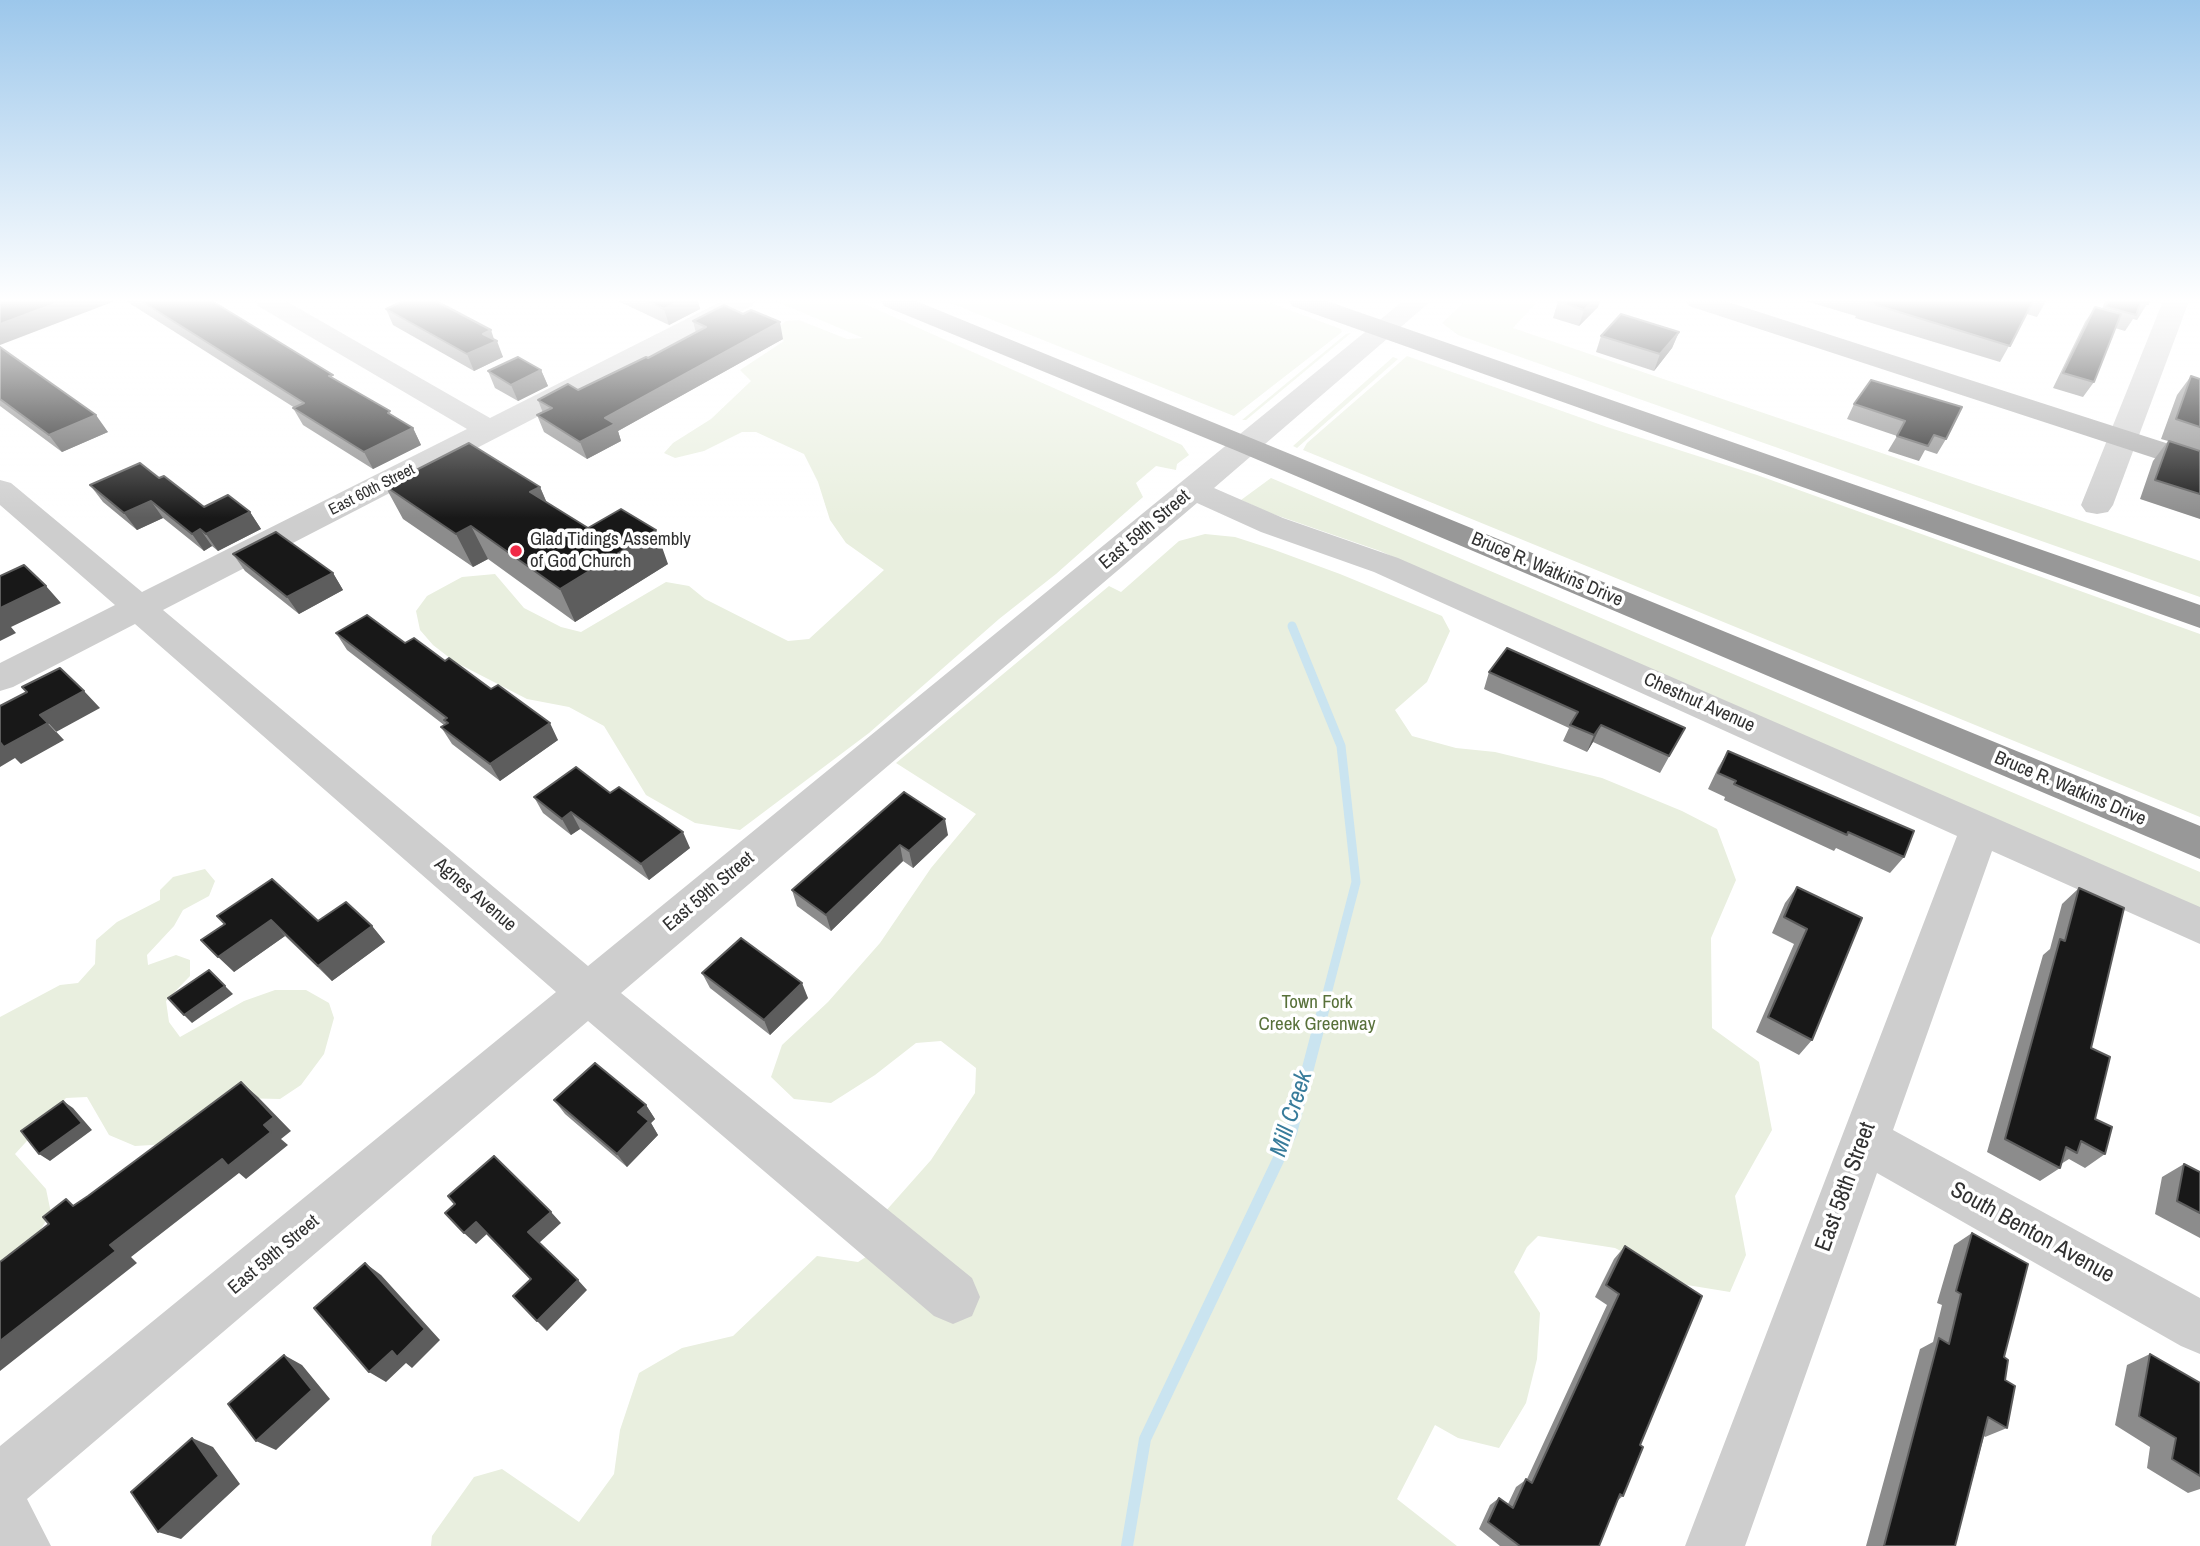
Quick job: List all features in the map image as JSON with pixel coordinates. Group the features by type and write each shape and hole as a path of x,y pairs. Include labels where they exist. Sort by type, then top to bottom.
{"highway":[{"name":"Bruce R. Watkins Drive","path":"1069,373 2200,843"},
{"path":"1507,373 2200,617"}],"main road":[{"path":"1918,373 2200,464"}],"street":[{"path":"391,373 490,430"},
{"name":"East 60th Street","path":"0,678 602,373"},
{"name":"East 59th Street","path":"0,1483 1333,373"},
{"path":"2097,505 2149,373"},
{"name":"Agnes Avenue","path":"0,489 588,993 953,1297"},
{"name":"Chestnut Avenue","path":"1193,490 1272,525 1386,565 2200,926"},
{"name":"East 58th Street","path":"1715,1546 1980,828"},
{"name":"South Benton Avenue","path":"1863,1139 2200,1327"},
{"path":"0,1510 21,1546"}],"green space":[{"path":"743,373 1020,373 1182,445 1189,455 1177,464 1176,470 1156,466 1136,483 1143,497 1056,574 999,619 869,733 740,830 695,823 646,795 604,726 569,707 527,699 455,662 433,645 420,630 416,611 427,596 462,577 495,574 524,608 561,627 581,632 666,582 689,586 705,599 788,641 809,639 884,570 846,543 830,520 818,482 804,454 756,432 742,432 704,451 675,458 664,453 673,443 711,419 751,381"},
{"path":"1126,373 1289,373 1234,416"},
{"path":"1299,373 1303,373 1246,420 1242,420"},
{"path":"1375,373 1382,373 1297,448 1293,446"},
{"path":"1387,373 1455,373 1607,427 1757,475 2200,634 2200,817 1303,450 1307,443"},
{"path":"1566,373 1646,373 2200,561 2200,597"},
{"path":"1271,478 2200,872 2200,913 1380,551 1270,513 1241,500"},
{"name":"Town Fork Creek Greenway","path":"1205,534 1235,537 1272,549 1442,616 1450,631 1427,682 1395,710 1412,736 1456,748 1495,752 1602,778 1682,811 1717,829 1736,880 1711,938 1712,1028 1759,1062 1772,1130 1735,1196 1746,1255 1730,1292 1687,1285 1615,1248 1538,1236 1527,1247 1514,1272 1540,1313 1537,1359 1526,1403 1499,1448 1458,1438 1435,1425 1397,1499 1457,1546 431,1546 432,1536 474,1477 502,1469 579,1522 614,1474 620,1430 639,1373 682,1348 733,1336 817,1256 858,1262 905,1232 884,1213 931,1160 975,1093 976,1068 941,1041 916,1043 875,1075 831,1103 794,1099 771,1077 782,1045 828,1002 880,943 931,868 976,814 896,763 1109,586 1121,592 1179,541"},
{"path":"205,869 215,881 209,896 183,910 174,926 147,955 148,965 176,955 190,960 190,976 166,1001 169,1022 180,1037 244,1001 275,990 306,990 329,1003 334,1018 324,1054 301,1085 280,1099 236,1098 168,1144 135,1146 109,1135 87,1097 66,1098 15,1154 46,1189 51,1213 31,1245 0,1266 0,1017 60,985 78,983 95,964 96,940 117,922 160,900 160,890 173,877"}],"building":[{"path":"0,373 37,373 96,415 49,435 0,399"},
{"path":"256,373 330,373 333,375 329,376 390,411 388,413 413,428 364,452 293,408 304,403"},
{"path":"492,373 535,373 511,385"},
{"path":"613,373 687,373 605,418 615,424 580,442 537,415 552,408 538,400 568,384 578,390"},
{"path":"2064,373 2098,373 2094,382"},
{"path":"2191,376 2200,379 2200,427 2176,419"},
{"path":"1871,380 1962,407 1946,439 1934,435 1928,446 1897,436 1905,421 1854,404"},
{"path":"2169,441 2200,451 2200,494 2155,480"},
{"path":"469,443 540,487 530,492 588,528 621,509 656,530 560,589 471,526 456,534 385,486"},
{"path":"140,463 159,478 164,476 204,507 228,495 250,512 206,534 200,529 192,534 151,501 124,513 90,485"},
{"path":"276,532 333,573 287,597 233,554"},
{"path":"24,565 46,586 0,608 0,576"},
{"path":"367,615 405,643 414,638 445,661 449,658 491,689 498,685 550,723 490,764 441,727 448,723 444,720 447,718 336,633"},
{"path":"1507,648 1685,728 1669,756 1601,725 1594,735 1570,725 1578,712 1489,672"},
{"path":"60,668 84,691 40,715 48,723 4,747 0,742 0,706 27,692 22,687"},
{"path":"1728,751 1914,831 1904,857 1848,832 1847,835 1734,784 1736,781 1718,773"},
{"path":"576,767 610,793 619,787 683,832 641,864 571,812 562,819 534,797"},
{"path":"904,792 945,819 909,851 900,845 826,915 792,890"},
{"path":"272,879 318,921 346,902 372,926 318,966 271,920 218,957 201,940 225,924 217,916"},
{"path":"1797,887 1862,918 1812,1040 1768,1017 1807,929 1784,917"},
{"path":"2079,888 2124,908 2091,1048 2110,1057 2095,1119 2112,1127 2105,1154 2081,1141 2077,1153 2066,1147 2060,1168 2005,1139 2060,939 2065,941"},
{"path":"741,938 802,983 764,1020 702,973"},
{"path":"209,970 225,986 184,1015 168,998"},
{"path":"595,1063 646,1105 638,1112 649,1121 617,1154 554,1100"},
{"path":"241,1082 274,1117 264,1125 271,1132 228,1166 222,1159 110,1245 116,1251 0,1341 0,1262 49,1224 43,1217 66,1199 73,1206 88,1196"},
{"path":"63,1101 82,1123 39,1154 21,1131"},
{"path":"494,1156 551,1212 528,1232 578,1280 537,1321 513,1296 531,1279 476,1222 464,1233 445,1213 455,1204 448,1196"},
{"path":"2184,1164 2200,1172 2200,1213 2177,1201"},
{"path":"1972,1233 2028,1264 2004,1357 2008,1360 2005,1380 2015,1386 2007,1428 1988,1417 1955,1546 1884,1546 1939,1338 1949,1344 1961,1294 1956,1291"},
{"path":"1625,1246 1702,1296 1640,1445 1643,1447 1623,1496 1620,1494 1599,1546 1520,1546 1488,1522 1499,1498 1513,1508 1526,1479 1532,1483 1619,1294 1606,1285"},
{"path":"365,1263 425,1329 397,1357 392,1351 369,1372 314,1308"},
{"path":"2150,1354 2200,1383 2200,1476 2172,1459 2176,1438 2139,1416"},
{"path":"284,1355 312,1390 256,1441 228,1404"},
{"path":"192,1438 219,1476 158,1532 131,1492"}],"waterway":[{"name":"Mill Creek","path":"1292,626 1341,746 1356,882 1323,1009"},
{"name":"Mill Creek","path":"1127,1546 1145,1439 1291,1133 1324,1007"}],"place":[{"name":"Glad Tidings Assembly of God Church","path":"516,551"}]}
